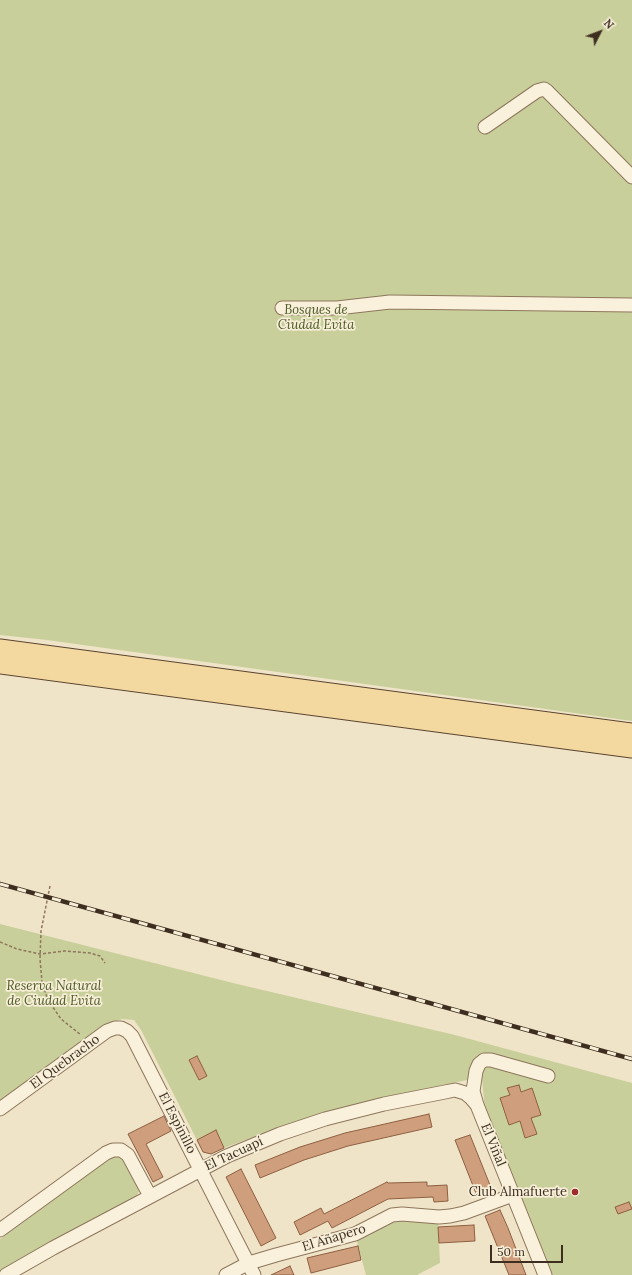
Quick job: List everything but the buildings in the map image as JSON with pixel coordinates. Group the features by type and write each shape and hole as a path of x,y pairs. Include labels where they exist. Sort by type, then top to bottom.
{"main road":[{"path":"0,648 632,732"},
{"path":"0,665 632,749"}],"street":[{"path":"485,127 537,91 544,89 548,91 632,177"},
{"path":"282,308 337,308 390,302 632,305"},
{"name":"El Quebracho","path":"0,1109 107,1031 115,1028 121,1028 132,1036"},
{"name":"El Espinillo","path":"132,1036 251,1269"},
{"name":"El Viñal","path":"545,1275 477,1105 473,1090 476,1071 479,1064 484,1060 490,1060 548,1076"},
{"name":"El Tacuapí","path":"6,1275 53,1248 227,1156 280,1134 326,1119 384,1104 456,1090 465,1093 477,1105"},
{"path":"0,1230 106,1153 114,1150 121,1150 128,1155 150,1196"},
{"name":"El Añapero","path":"226,1275 251,1269 276,1255 355,1234 392,1215 450,1216 464,1213 513,1195"}],"path":[{"path":"50,886 41,930 40,954 42,982 48,1000 62,1019 85,1039"},
{"path":"0,942 17,949 40,954 65,951 90,953 100,956 105,963"}],"green space":[{"name":"Bosques de Ciudad Evita","path":"0,0 632,0 632,721 47,640 0,635"},
{"name":"Reserva Natural de Ciudad Evita","path":"0,924 237,984 455,1035 632,1083 632,1275 551,1275 485,1110 482,1079 467,1080 325,1112 277,1128 211,1154 203,1152 141,1030 134,1020 122,1019 103,1026 0,1101"},
{"path":"119,1155 124,1157 138,1187 139,1191 136,1197 27,1255 0,1273 0,1239 108,1160"},
{"path":"393,1218 438,1220 440,1263 417,1275 366,1275 356,1238"}],"railway":[{"path":"0,884 632,1059"}],"place":[{"name":"Club Almafuerte","path":"575,1192"}]}
